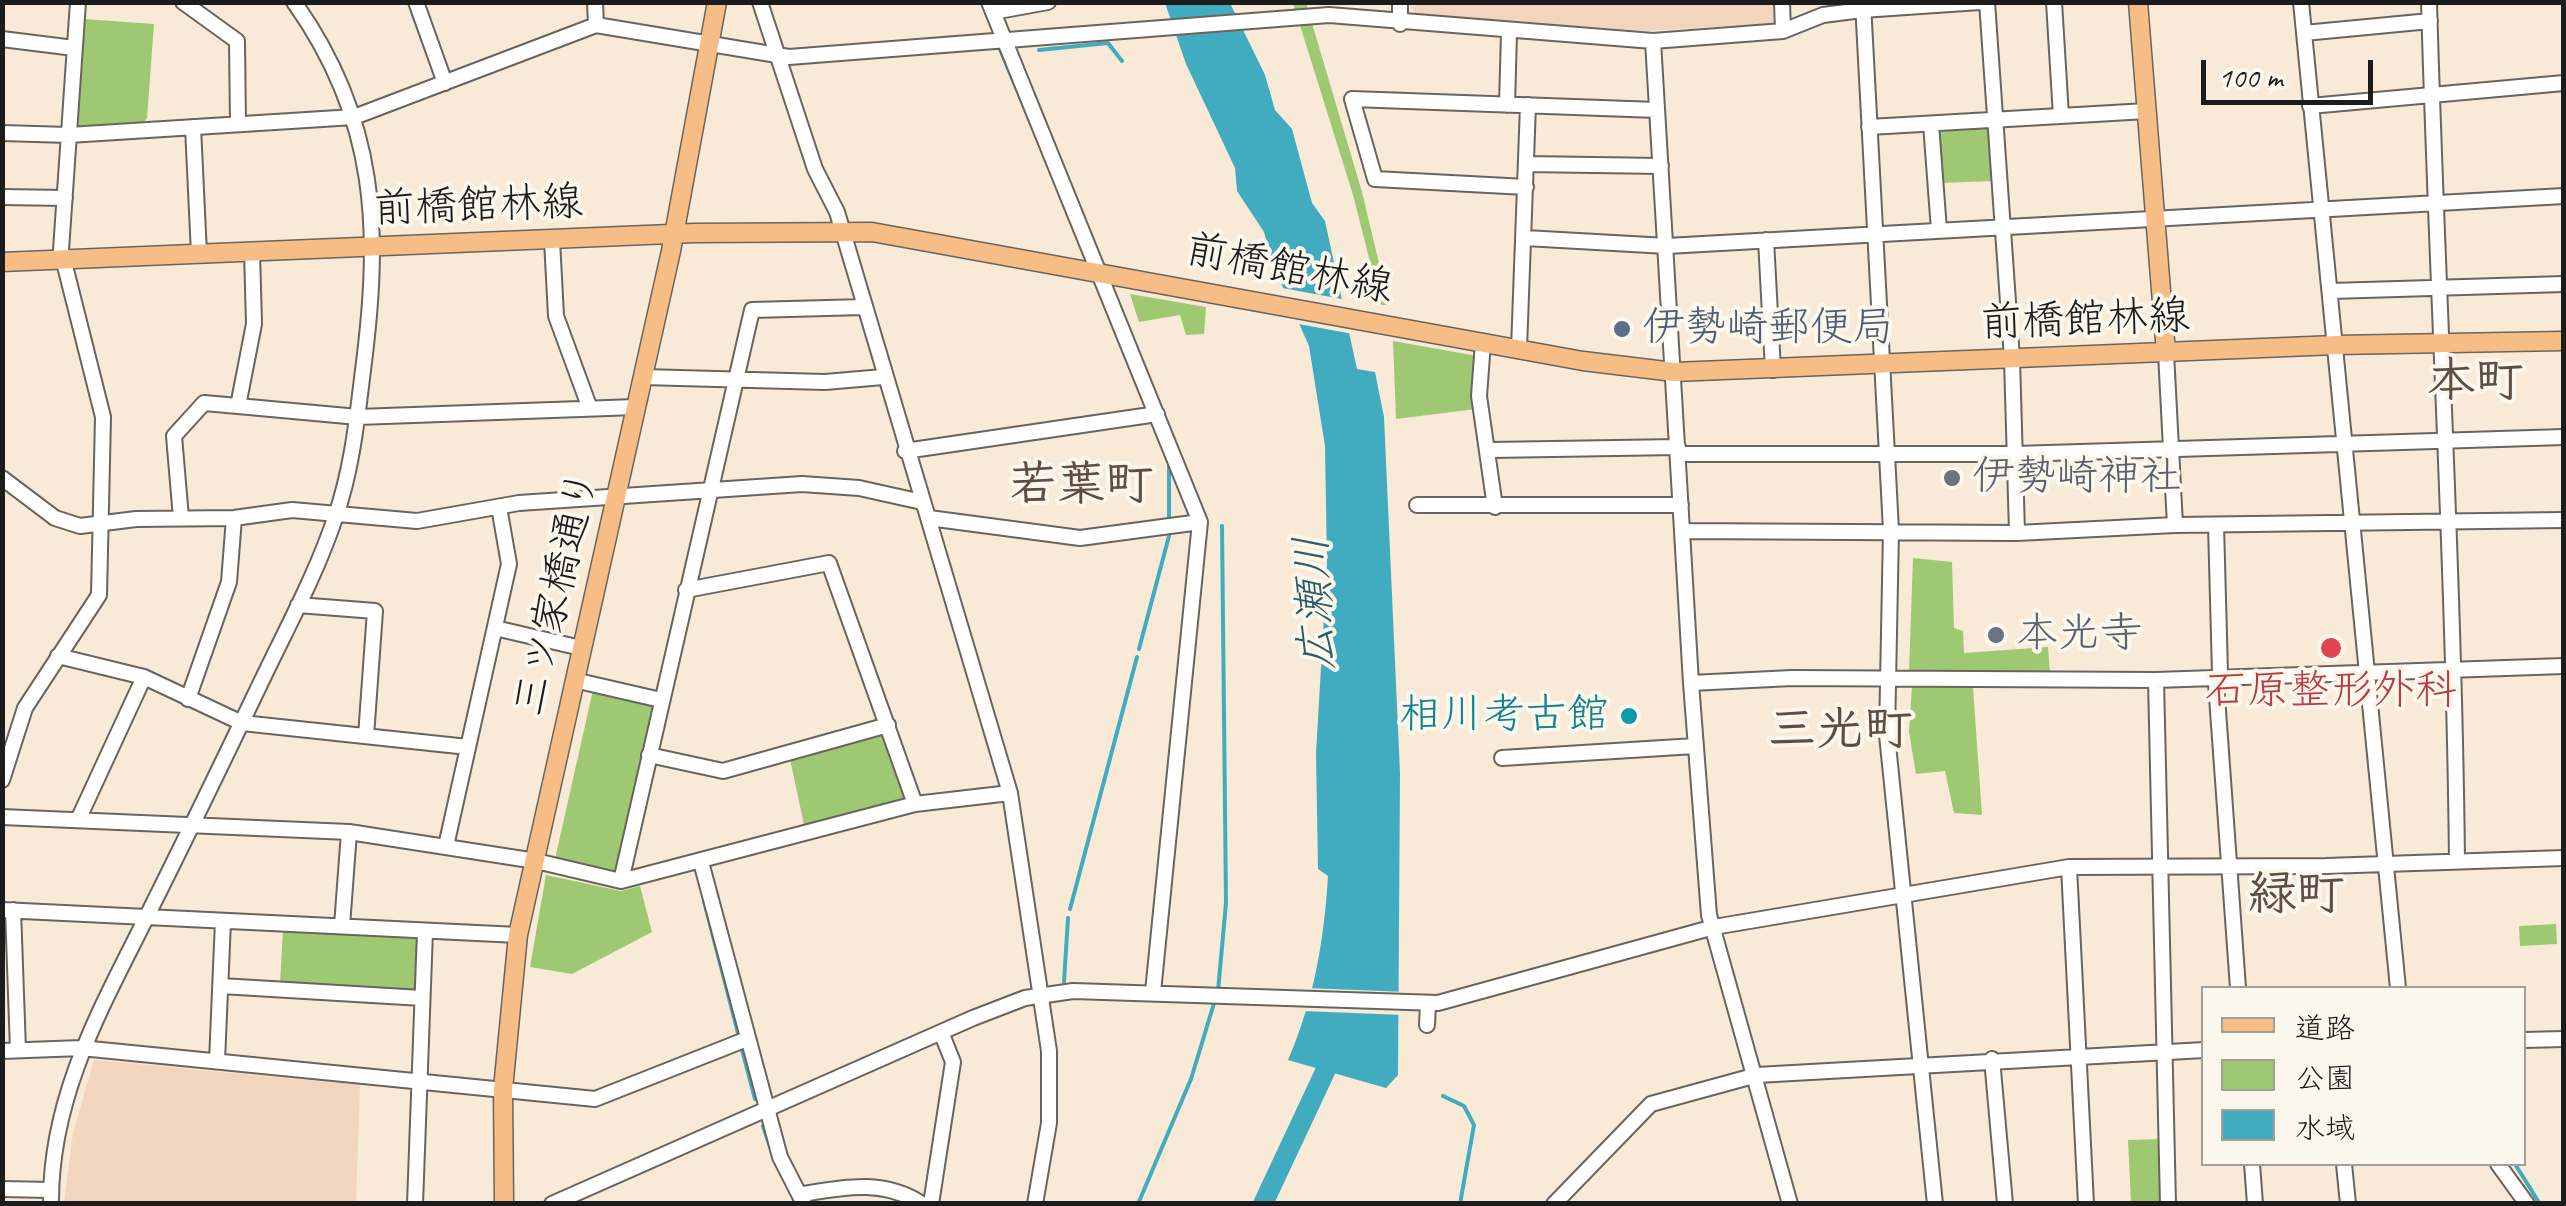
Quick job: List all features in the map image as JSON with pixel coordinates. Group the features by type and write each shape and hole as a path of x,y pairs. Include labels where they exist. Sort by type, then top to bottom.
{"main road":[{"name":"三ツ家橋通り","path":"504,1204 503,1089 518,934 674,234 712,46 717,2"},
{"path":"2138,2 2166,353"},
{"name":"前橋館林線","path":"2,262 674,234 842,231 916,237 1616,367 1674,372 2336,345 2564,342"}],"street":[{"path":"2,780 25,708 98,595 104,524 103,417 61,259 78,2"},
{"path":"183,2 237,41 238,124"},
{"path":"2,1189 51,1197 56,1129 81,1048 242,723 336,515 358,417 374,247 367,166 354,118 316,34 294,2"},
{"path":"595,2 596,25"},
{"path":"760,2 815,169 842,231 1010,794 1043,994 1049,1123 1035,1204"},
{"path":"1048,2 991,7 1200,522 1153,992"},
{"path":"1400,2 1400,24"},
{"path":"1782,2 1784,31"},
{"path":"2,133 69,135 354,118 596,25 779,57 1308,16 1653,41 1784,31 1823,15 1862,6 1984,2 2012,359 2017,532"},
{"path":"2054,2 2061,116"},
{"path":"2301,2 2336,345 2349,524 2398,986"},
{"path":"2429,2 2456,668 2457,861"},
{"path":"422,4 445,83"},
{"path":"1862,6 1891,530 1886,736 1935,1204"},
{"path":"2304,33 2430,21"},
{"path":"1507,105 1509,33"},
{"path":"2,39 74,48"},
{"path":"1653,41 1690,683 1714,927 1790,1204"},
{"path":"2310,106 2564,83"},
{"path":"1526,187 1375,179 1352,99 1658,110"},
{"path":"1519,348 1528,105"},
{"path":"1869,127 2147,111"},
{"path":"1931,124 1939,230"},
{"path":"192,126 198,254"},
{"path":"1526,164 1661,166"},
{"path":"2,196 65,198"},
{"path":"1526,238 1666,246 2564,196"},
{"path":"552,240 556,316 589,406"},
{"path":"1766,240 1774,370"},
{"path":"238,406 254,324 252,252"},
{"path":"2331,292 2564,284"},
{"path":"621,882 752,310 864,307"},
{"path":"1483,342 1479,396 1496,507"},
{"path":"2166,353 2175,525"},
{"path":"643,377 843,382 883,378"},
{"path":"181,518 174,436 204,403 358,417 636,407"},
{"path":"905,452 1157,414"},
{"path":"1490,450 2016,454 2564,437"},
{"path":"2,478 55,518 80,526 234,518 292,510 417,521 499,507 825,484 922,502"},
{"path":"1417,505 1681,505"},
{"path":"446,846 510,557 499,507"},
{"path":"188,699 229,582 234,518"},
{"path":"929,518 1080,538 1200,522"},
{"path":"1683,532 2017,532 2175,525 2564,520"},
{"path":"2216,526 2218,678 2238,986"},
{"path":"686,590 829,563 915,804"},
{"path":"298,605 375,611 366,736"},
{"path":"495,628 581,648"},
{"path":"58,656 144,677 242,723 468,747"},
{"path":"1690,683 1887,678 2156,680 2564,666"},
{"path":"78,820 144,677"},
{"path":"574,680 662,700"},
{"path":"2156,680 2168,1204"},
{"path":"649,755 723,771 888,726"},
{"path":"1502,758 1695,746"},
{"path":"2,817 349,832 536,861 621,882 915,804 1010,794"},
{"path":"342,926 349,832"},
{"path":"552,1204 1008,1003 1043,994 1153,992 1424,1003 1714,927 2068,867 2385,865 2564,858"},
{"path":"701,862 780,1156 804,1199 862,1185 902,1192 922,1204"},
{"path":"2068,867 2086,1204"},
{"path":"518,934 8,910 10,1051 81,1048 595,1099 747,1039"},
{"path":"217,1061 223,920"},
{"path":"416,1204 425,931"},
{"path":"220,986 422,998"},
{"path":"1424,1003 1428,1024"},
{"path":"931,1204 953,1062 941,1032"},
{"path":"2526,1040 2564,1039"},
{"path":"1554,1204 1651,1104 1757,1075 2201,1050"},
{"path":"1992,1059 2005,1204"},
{"path":"2252,1166 2255,1204"},
{"path":"2344,1166 2348,1204"},
{"path":"2499,1166 2527,1204"}],"shaded area":[{"path":"1776,2 1774,23 1646,31 1415,14 1410,3"},
{"path":"94,1060 360,1085 356,1203 64,1203 73,1133"}],"green space":[{"path":"1293,3 1306,3 1362,192 1389,305 1381,305 1353,195"},
{"path":"84,19 154,24 147,118 142,125 76,126"},
{"path":"1987,127 1991,131 1994,181 1940,183 1936,132"},
{"path":"1130,294 1206,307 1204,334 1186,335 1180,315 1139,322"},
{"path":"1393,341 1472,355 1476,359 1476,409 1396,419"},
{"path":"1913,558 1952,562 1954,628 1963,631 1964,653 2048,647 2050,673 1909,672"},
{"path":"1912,686 1973,688 1982,815 1954,813 1945,771 1916,774 1909,732"},
{"path":"593,690 654,705 619,873 555,859"},
{"path":"881,733 887,736 909,795 905,800 804,825 790,759"},
{"path":"546,875 621,891 640,886 652,932 572,974 530,967"},
{"path":"2556,924 2557,944 2520,946 2519,926"},
{"path":"283,928 415,936 419,940 418,986 413,991 280,984"},
{"path":"2162,1139 2163,1203 2131,1203 2128,1140"}],"water":[{"path":"1165,3 1230,3 1265,75 1275,110 1292,129 1312,203 1325,221 1357,369 1375,372 1384,417 1400,773 1398,1075 1386,1088 1288,1060 1316,970 1328,876 1318,869 1316,753 1327,564 1325,446 1309,346 1273,265 1264,232 1237,191 1235,168 1186,64"}],"pier":[{"path":"1277,287 1347,300 1353,334 1293,323"},
{"path":"1307,988 1406,992 1404,1015 1302,1011"}],"waterway":[{"path":"1039,50 1108,43 1122,61"},
{"path":"1000,49 1058,188"},
{"path":"1169,460 1169,517"},
{"path":"1218,991 1226,903 1222,526"},
{"path":"1139,649 1169,536"},
{"path":"1070,909 1137,657"},
{"path":"704,901 739,1037"},
{"path":"1064,982 1068,918"},
{"path":"1138,1204 1191,1079 1215,1000"},
{"path":"741,1046 755,1099"},
{"name":"広瀬川","path":"1263,1204 1337,1046"},
{"path":"1443,1096 1464,1106 1474,1125 1460,1204"},
{"path":"763,1126 776,1164"},
{"path":"2516,1166 2540,1204"}],"place":[{"name":"伊勢崎郵便局","path":"1622,329"},
{"name":"伊勢崎神社","path":"1952,478"},
{"name":"本光寺","path":"1996,635"},
{"name":"石原整形外科","path":"2331,648"},
{"name":"相川考古館","path":"1629,716"}],"district":[{"name":"本町","path":"2475,383"},
{"name":"若葉町","path":"1081,486"},
{"name":"三光町","path":"1840,731"},
{"name":"緑町","path":"2296,896"}]}
